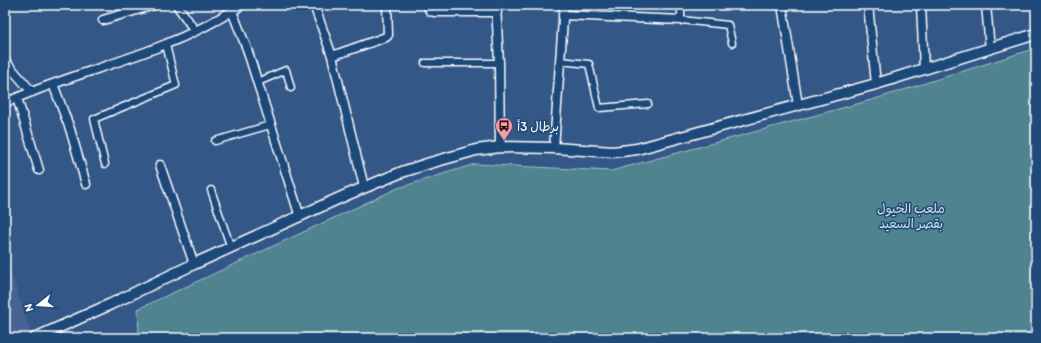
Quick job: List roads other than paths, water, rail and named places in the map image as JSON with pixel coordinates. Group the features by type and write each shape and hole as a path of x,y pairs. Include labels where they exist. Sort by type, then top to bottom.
{"street":[{"path":"103,20 154,5"},
{"path":"177,5 195,31"},
{"path":"5,103 53,84 166,45 242,5"},
{"path":"314,5 332,56 364,187"},
{"path":"332,56 386,37 388,35 387,5"},
{"path":"426,5 430,11 435,12 497,8 500,147"},
{"path":"554,148 564,5"},
{"path":"681,5 681,20"},
{"path":"782,5 798,105"},
{"path":"868,5 876,84"},
{"path":"921,5 924,69"},
{"path":"986,5 990,49"},
{"path":"232,11 258,82 270,125 300,217"},
{"path":"563,15 681,20 728,24 732,44"},
{"path":"35,338 364,187 409,170 464,153 500,147 554,148 613,152 624,151 876,84 1036,34"},
{"path":"105,164 94,119 176,85 166,45"},
{"path":"5,61 32,92"},
{"path":"560,61 589,64 599,108 648,104"},
{"path":"424,63 499,63"},
{"path":"258,82 286,70 291,88"},
{"path":"53,84 70,129 86,184"},
{"path":"17,98 39,170"},
{"path":"215,141 270,125"},
{"path":"160,166 194,264"},
{"path":"211,190 232,248"}],"place":[{"name":"برطال 3أ","path":"504,141"}],"park label":[{"name":"ملعب الخيول بقصر السعيد","path":"911,216"}]}
